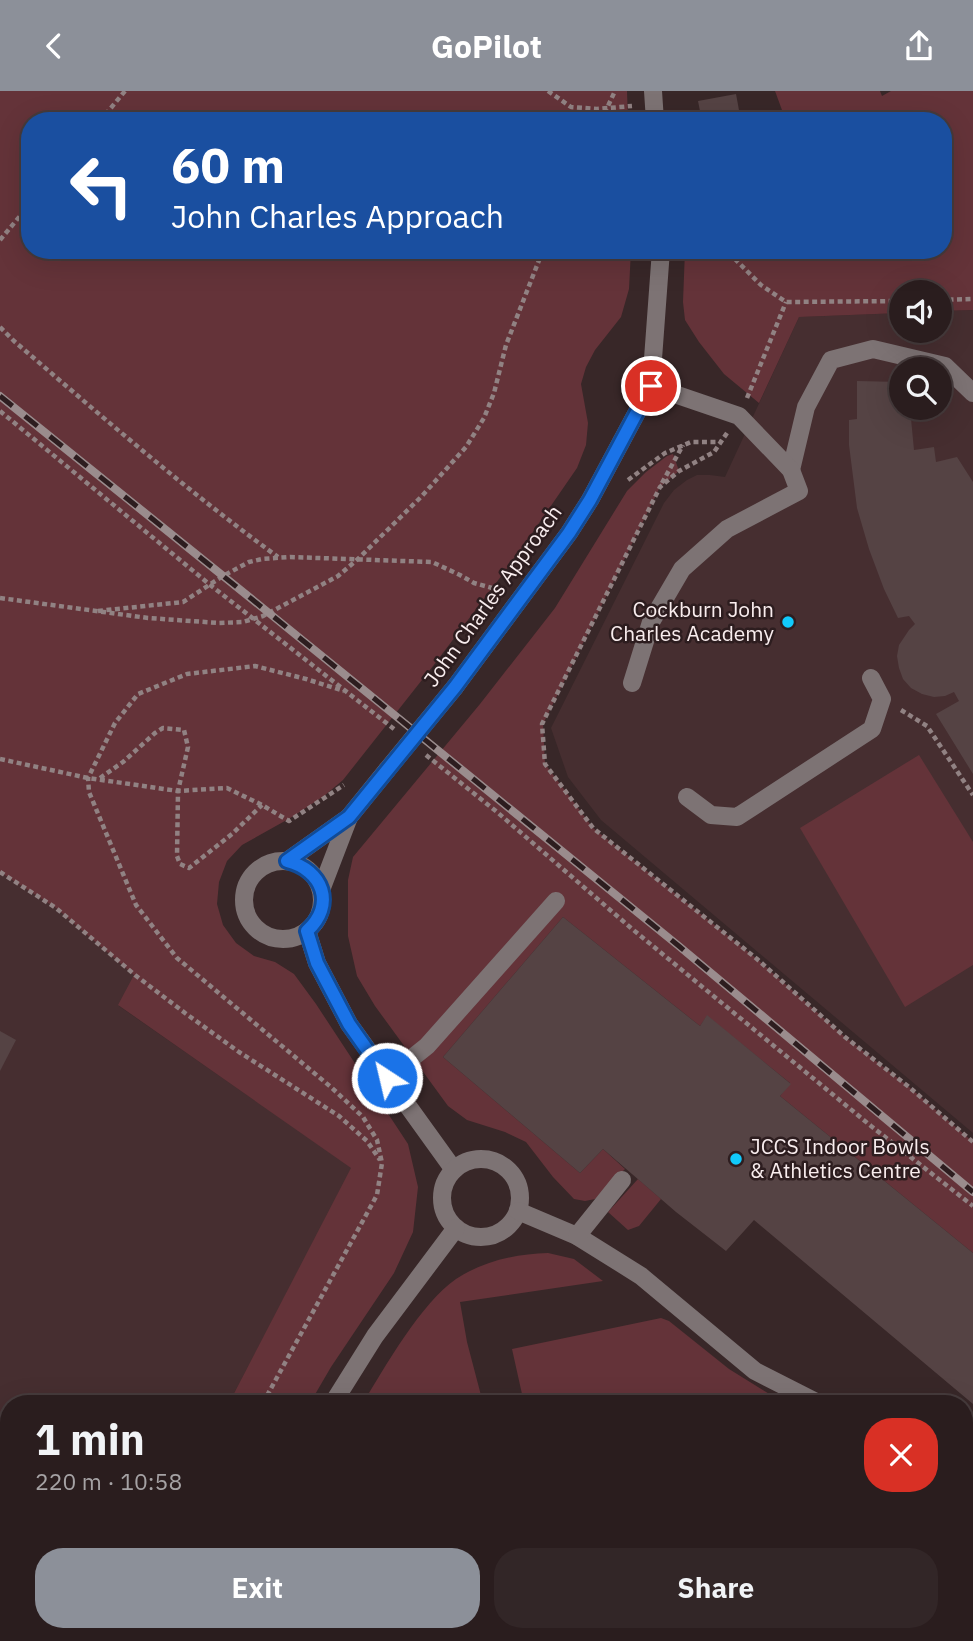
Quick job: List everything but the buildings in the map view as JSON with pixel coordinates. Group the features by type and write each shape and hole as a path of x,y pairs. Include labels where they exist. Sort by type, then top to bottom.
{"street":[{"path":"632,683 651,622 682,569 727,529 799,491 791,470 739,416 651,386 660,259"},
{"path":"791,470 806,407 831,360 873,349 945,366 973,393"},
{"name":"John Charles Approach","path":"349,817 321,890 322,906 317,921 296,937 271,938 260,932 245,911 246,886 253,875 274,862 287,861 349,817 455,687 569,533 590,500 651,386"},
{"path":"687,797 711,815 737,817 872,729 882,699 872,678"},
{"path":"287,861 309,870 321,890"},
{"path":"387,1078 426,1047 556,901"},
{"path":"307,931 317,963 349,1024 454,1170"},
{"path":"474,1159 497,1162 507,1168 515,1177 519,1188 520,1203 515,1219 505,1229 491,1236 477,1237 456,1228 449,1221 442,1203 444,1185 454,1170 474,1159"},
{"path":"577,1236 622,1179"},
{"path":"518,1211 577,1236 641,1276 755,1371 802,1395"},
{"path":"338,1395 375,1336 456,1228"}],"path":[{"path":"108,112 125,91"},
{"path":"548,91 571,107 597,109 654,105"},
{"path":"604,112 615,91"},
{"path":"0,240 21,215"},
{"path":"0,598 148,618 243,622 269,613 338,576 421,497 466,447 484,418 494,393 506,345 539,259"},
{"path":"735,259 761,285 786,302 889,300"},
{"path":"952,300 973,299"},
{"path":"721,442 739,416 786,302"},
{"path":"0,327 144,452 230,522 279,557"},
{"path":"0,411 209,584 401,735"},
{"path":"660,487 683,445"},
{"path":"93,612 183,602 249,562 279,557 432,562 474,583 496,590"},
{"path":"267,1395 377,1195 382,1163 377,1140 363,1117 332,1088 177,958 136,905 89,793 88,778 115,723 138,694 187,674 255,666 348,692"},
{"path":"882,699 927,726 973,795"},
{"path":"99,778 123,762 163,728 184,730 188,747 177,791 177,856 180,864 189,868 232,834 262,804"},
{"path":"422,752 497,811 631,929 973,1206"},
{"path":"0,759 88,778 177,791 227,788 262,804 289,821 323,800"},
{"path":"0,872 57,908 135,975 239,1052 339,1116 367,1141 382,1163"}],"shaded area":[{"path":"0,91 627,91 628,112 21,112 21,259 631,259 629,289 621,317 595,350 581,384 588,423 586,445 577,468 515,558 343,780 292,817 242,845 227,861 219,882 217,904 223,925 236,943 254,956 275,962 294,974 408,1144 418,1187 413,1232 394,1273 315,1395 233,1395 351,1168 118,1005 134,975 56,908 0,872"},
{"path":"775,91 880,91 882,96 891,91 973,91 973,310 952,311 952,280 889,280 889,313 799,317 759,403 724,374 685,320 685,259 952,259 952,112 783,112"},
{"name":"Cockburn John Charles Academy","path":"973,310 973,1133 601,820 568,777 551,728 664,503 674,490 697,475 725,477 799,317 889,313 889,343 952,343 952,311"},
{"path":"673,454 679,471 660,487 543,724 545,764 593,828 757,959 845,1037 973,1142 973,1253 780,1096 790,1083 707,1016 700,1026 563,917 443,1057 580,1173 603,1149 625,1169 595,1199 574,1199 526,1142 467,1120 448,1106 375,1006 357,976 348,936 348,880 353,857 480,704 555,608 627,491 646,472"},
{"path":"919,755 973,842 973,965 905,1007 800,828"},
{"path":"0,872 56,908 135,975 119,1006 352,1168 233,1395 0,1395"},
{"path":"638,1179 661,1199 639,1226 628,1230 608,1212"},
{"path":"548,1253 574,1259 603,1281 460,1302 481,1395 368,1395 417,1319 443,1290 477,1267 524,1255"},
{"path":"661,1318 669,1321 729,1369 771,1395 522,1395 512,1349"}],"railway":[{"path":"0,396 680,947 973,1192"}],"place":[{"name":"Cockburn John Charles Academy","path":"788,622"},
{"name":"JCCS Indoor Bowls & Athletics Centre","path":"736,1159"}],"route":[{"path":"387,1078 349,1024 317,963 307,931 317,921 322,906 323,898 316,879 309,870 287,861 349,817 455,687 569,533 590,500 651,386"}]}
